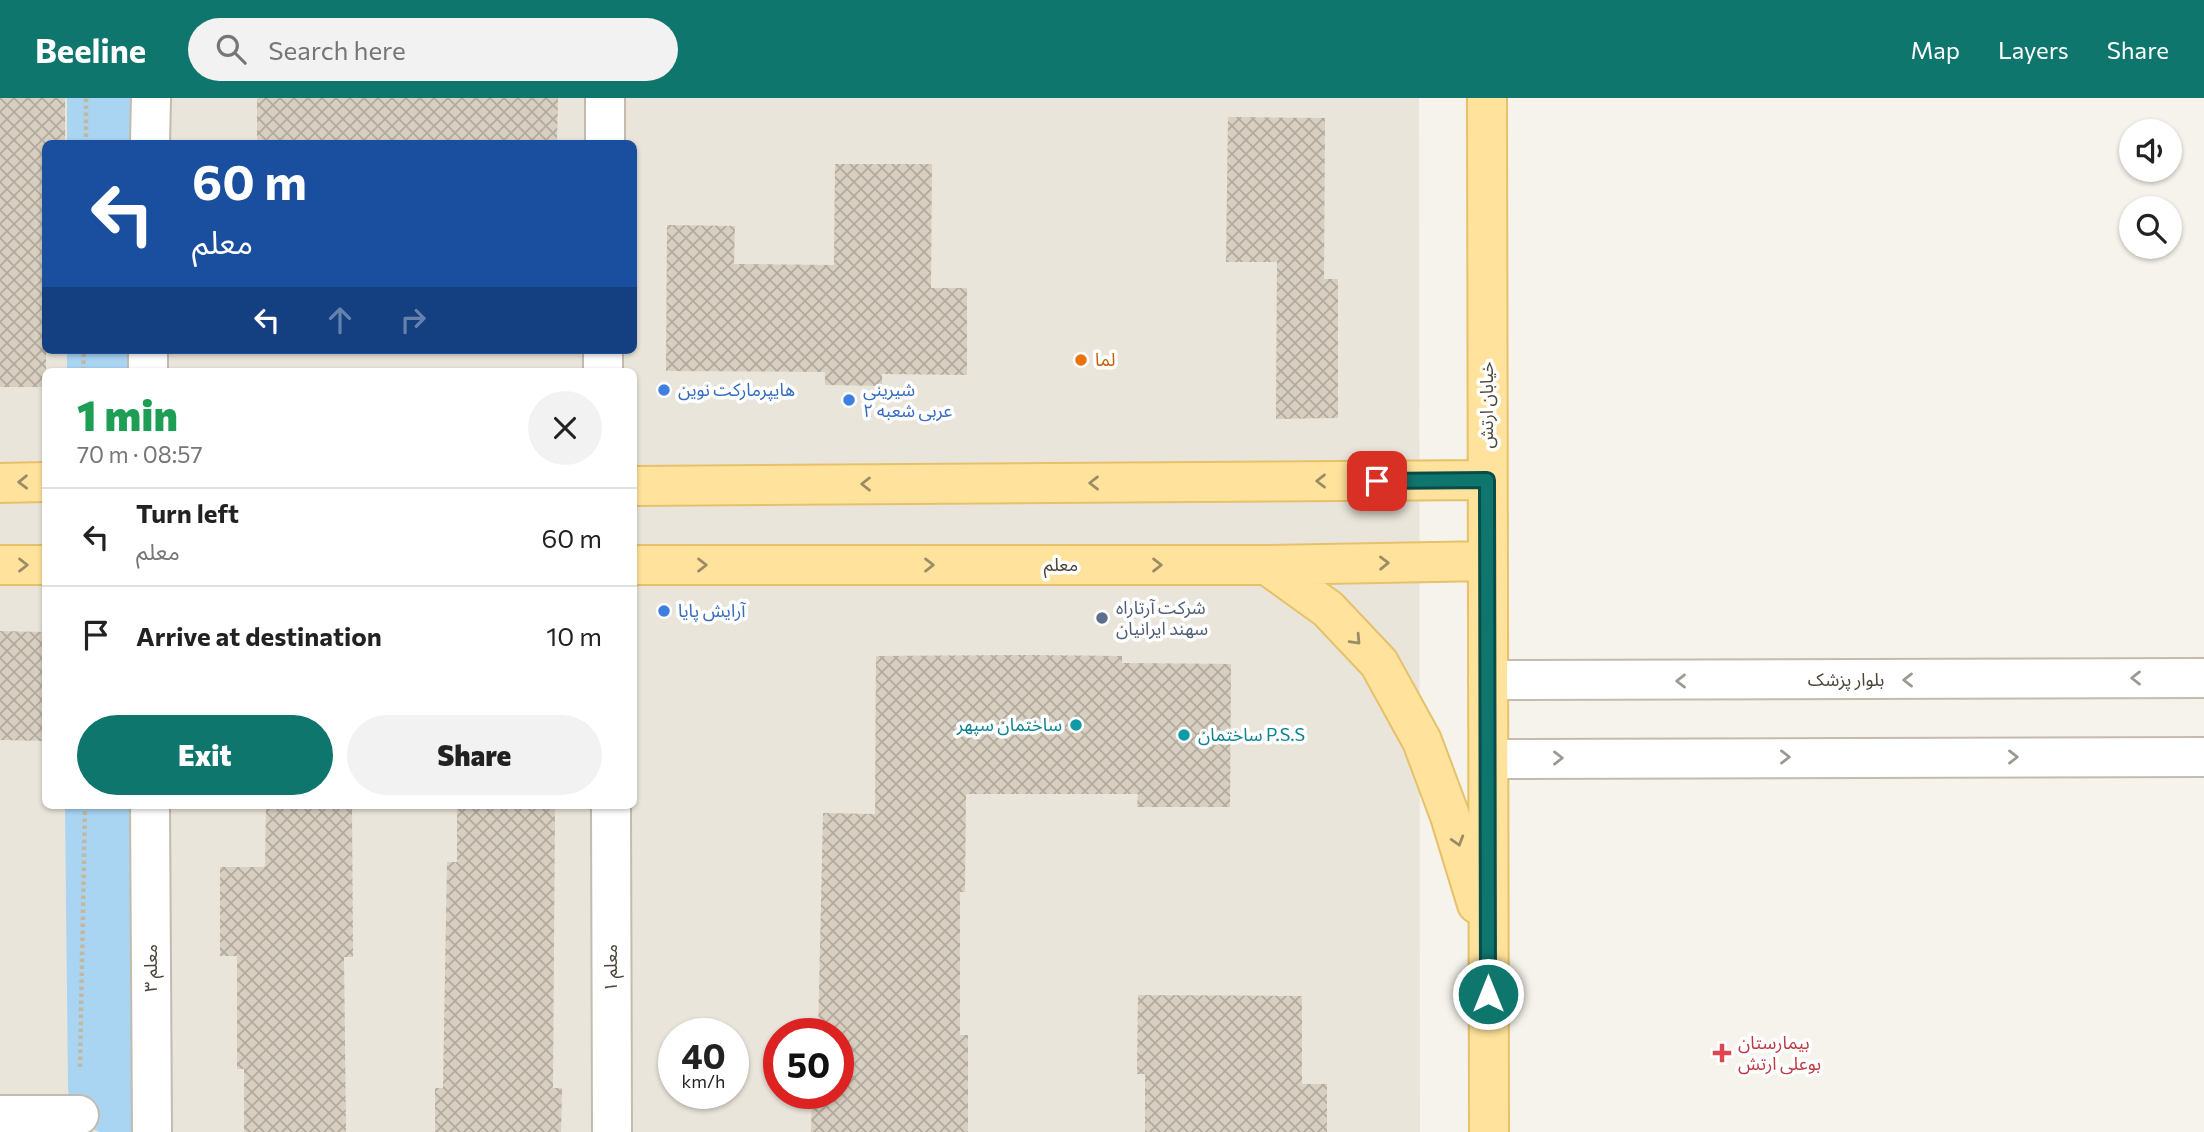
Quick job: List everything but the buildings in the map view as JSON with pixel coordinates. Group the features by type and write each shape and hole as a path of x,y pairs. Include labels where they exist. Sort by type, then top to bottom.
{"main road":[{"name":"خیابان ارتش","path":"1487,98 1489,1132"},
{"path":"637,486 1487,480"},
{"path":"0,483 42,482"},
{"name":"معلم","path":"637,565 1267,565 1488,561"},
{"path":"0,565 42,565"},
{"path":"1267,565 1328,609 1379,663 1422,741 1450,816 1488,939"}],"street":[{"path":"150,140 151,98"},
{"path":"605,98 605,140"},
{"name":"بلوار پزشک","path":"1488,680 2204,678"},
{"path":"1489,759 2204,757"},
{"name":"معلم ۳","path":"150,809 152,1132"},
{"name":"معلم ۱","path":"611,809 612,1132"},
{"path":"0,1115 79,1115"}],"path":[{"path":"86,98 86,140"},
{"path":"79,1115 85,809"}],"shaded area":[{"path":"0,98 1419,98 1420,1132 0,1132"}],"waterway":[{"path":"116,98 116,140"},
{"path":"116,354 116,368"},
{"path":"114,809 117,1086"}],"place":[{"name":"لما","path":"1081,360"},
{"name":"هایپرمارکت نوین","path":"664,390"},
{"name":"شیرینی عربی شعبه ۲","path":"849,400"},
{"name":"آرایش پایا","path":"664,611"},
{"name":"شرکت آرتاراه سهند ایرانیان","path":"1102,618"},
{"name":"ساختمان سپهر","path":"1076,725"},
{"name":"ساختمان P.S.S","path":"1184,735"},
{"name":"بیمارستان بوعلی ارتش","path":"1722,1053"}],"route":[{"path":"1377,481 1487,480 1488,994"}]}
